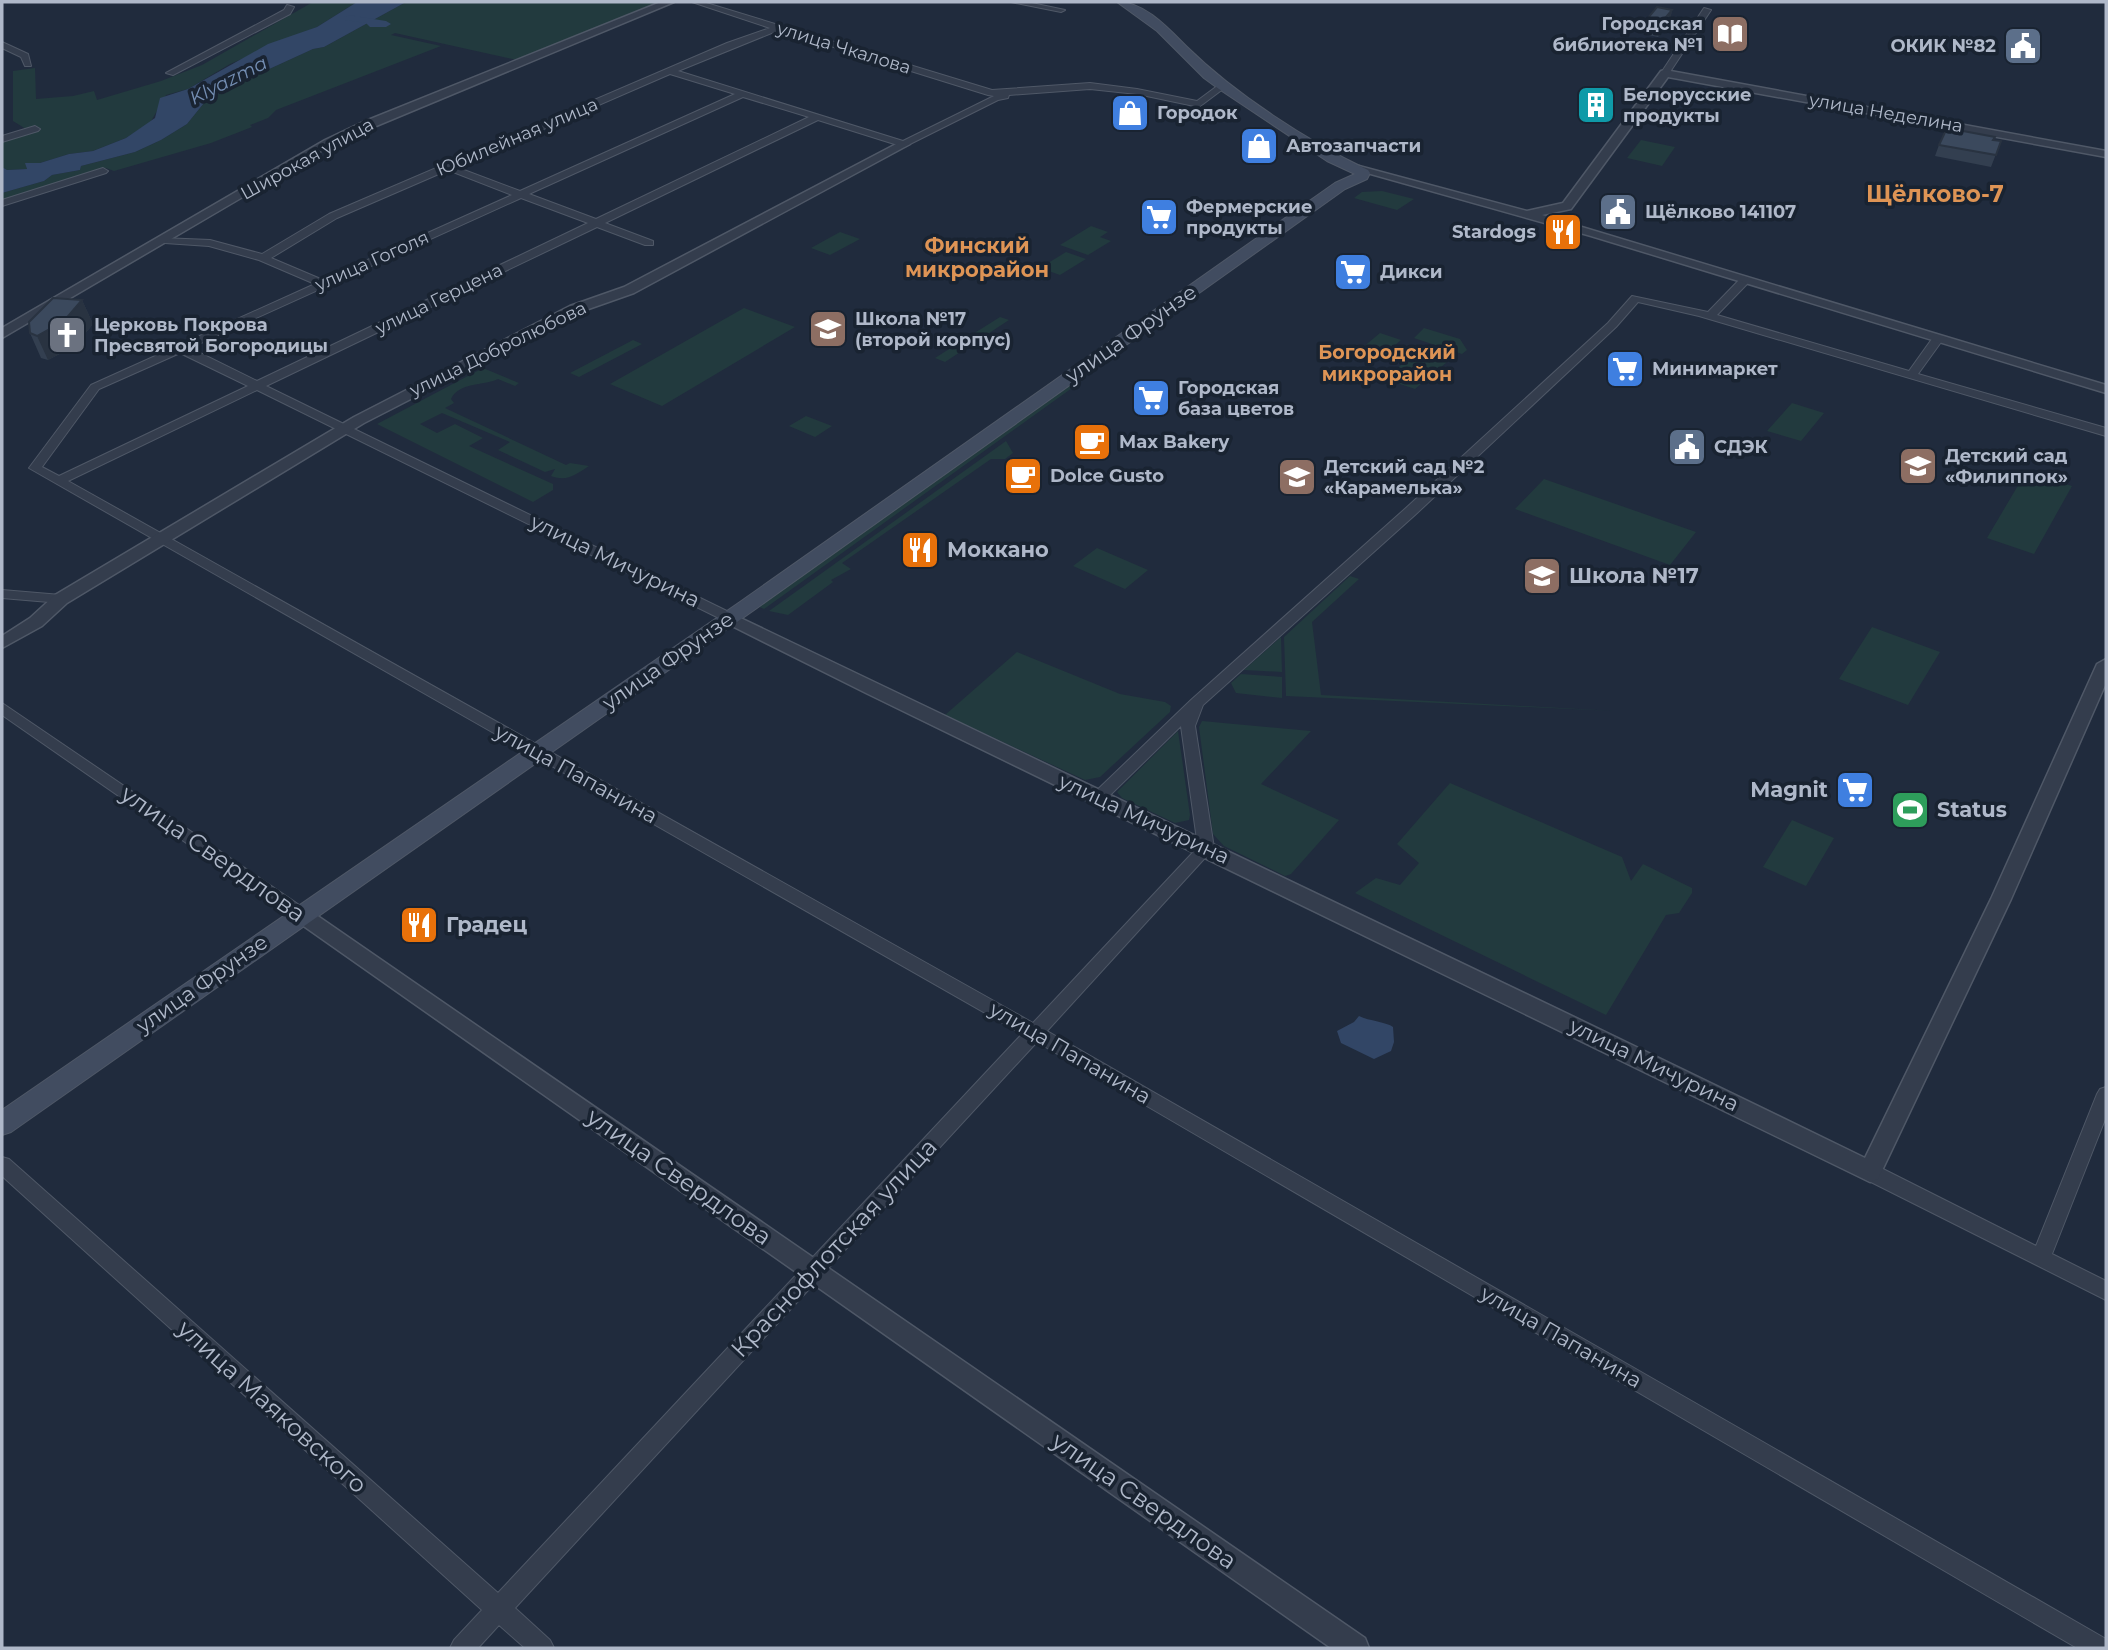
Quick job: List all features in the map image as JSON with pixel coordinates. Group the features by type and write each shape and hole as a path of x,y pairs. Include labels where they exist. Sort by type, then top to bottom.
{"main road":[{"path":"1123,2 1161,28 1223,86 1356,173"},
{"path":"1314,148 1329,161 1331,177 1356,173"},
{"name":"улица Фрунзе","path":"2,1124 730,618 1331,177 1356,173"}],"street":[{"name":"Широкая улица","path":"2,334 329,142 367,124 668,2"},
{"name":"улица Чкалова","path":"696,2 991,93 1016,93"},
{"path":"1014,2 1061,10"},
{"path":"170,73 240,39 287,12 290,7"},
{"path":"1525,214 1567,206 1665,73 1707,10"},
{"name":"Юбилейная улица","path":"263,258 333,216 670,71 777,28"},
{"path":"2,45 25,56 28,64"},
{"path":"670,71 904,144"},
{"name":"улица Неделина","path":"1665,73 2106,154"},
{"path":"1016,93 1075,86 1140,91 1199,104 1223,86"},
{"name":"улица Добролюбова","path":"2,643 36,622 61,599 345,428 575,309 629,290 995,98 1016,93"},
{"name":"улица Гоголя","path":"35,468 95,387 740,95"},
{"name":"улица Герцена","path":"59,481 818,116"},
{"path":"2,139 35,129"},
{"path":"448,167 649,243"},
{"path":"2,203 103,171"},
{"path":"1356,173 1384,177 1525,214 2106,389"},
{"path":"165,240 210,243 263,258 323,283"},
{"path":"1710,316 1745,280"},
{"path":"1098,798 1196,703 1411,511 1612,325 1636,298 1710,316 2106,432"},
{"path":"1912,374 1938,338"},
{"name":"улица Мичурина","path":"180,348 1098,798 1737,1105 2106,1291"},
{"name":"улица Папанина","path":"35,468 1036,1033 2099,1648"},
{"path":"2,594 61,599"},
{"path":"1870,1172 2001,899 2106,664"},
{"path":"1196,703 1188,726 1206,848"},
{"name":"улица Свердлова","path":"2,708 1355,1648"},
{"name":"Краснофлотская улица","path":"462,1648 1206,848"},
{"path":"2041,1258 2106,1094"},
{"name":"улица Маяковского","path":"2,1165 542,1648"}],"green space":[{"path":"313,2 357,2 317,27 230,64 188,89 166,95 150,123 126,138 93,151 69,154 40,163 26,163 27,169 7,170 2,167 2,137 26,129 13,121 13,71 35,68 36,99 94,91 97,100 161,81 202,65"},
{"path":"406,2 661,2 521,61 395,33 391,35 441,46 276,110 268,118 250,125 252,127 211,143 114,171 106,168 2,201 2,193 44,181 52,175 80,170 81,166 135,152 161,140 187,124 204,103 230,87 313,49 324,47"},
{"path":"1641,140 1675,147 1662,166 1627,158"},
{"path":"1382,191 1414,199 1397,210 1354,198 1362,192"},
{"path":"1091,226 1108,232 1100,237 1111,241 1088,255 1060,245"},
{"path":"840,232 860,239 830,255 811,248"},
{"path":"1066,252 1086,259 1060,275 1040,268"},
{"path":"744,308 795,327 662,406 610,384"},
{"path":"1000,317 1009,320 945,362 935,358"},
{"path":"1424,328 1460,339 1467,350 1462,354 1414,338"},
{"path":"1380,333 1401,340 1378,360 1356,353"},
{"path":"633,340 642,344 579,377 570,373"},
{"path":"1416,352 1445,358 1447,362 1415,389 1385,379"},
{"path":"483,368 519,383 515,386 498,379 465,387 451,399 454,403 445,408 566,465 570,463 589,466 571,477 557,478 551,476 555,469 545,472 498,450 510,442 442,413 420,424 437,433 455,424 483,438 469,446 553,484 553,490 533,502 377,424"},
{"path":"1074,382 1079,383 764,609 755,605 892,512"},
{"path":"1792,403 1824,413 1801,441 1767,431"},
{"path":"806,416 832,426 815,437 789,426"},
{"path":"1006,441 1013,453 1005,459 991,459 842,563 851,569 831,580 833,582 788,615 769,611"},
{"path":"2026,472 2072,486 2034,554 1987,538"},
{"path":"1544,479 1696,532 1670,565 1515,509"},
{"path":"1097,548 1148,570 1125,589 1073,566"},
{"path":"1350,576 1359,579 1312,622 1321,695 1615,711 1286,696 1284,637"},
{"path":"1872,627 1940,652 1908,705 1839,679"},
{"path":"1281,637 1282,672 1244,670"},
{"path":"1017,652 1120,694 1165,702 1171,706 1170,712 1100,777 1085,780 945,715"},
{"path":"1241,674 1282,677 1282,698 1236,693 1231,683"},
{"path":"1202,721 1311,731 1261,784 1339,820 1291,874 1285,876 1224,846 1213,834 1199,727"},
{"path":"1178,731 1190,815 1189,820 1175,823 1122,798 1117,792"},
{"path":"1450,783 1622,857 1631,881 1643,864 1692,888 1692,893 1679,913 1666,915 1606,1015 1355,893 1376,878 1400,885 1419,863 1397,844"},
{"path":"1792,820 1834,838 1806,886 1763,867"}],"water":[{"name":"Klyazma","path":"357,2 406,2 324,47 313,49 230,87 204,103 187,124 161,140 135,152 81,166 80,170 52,175 44,181 2,193 2,167 7,170 27,169 25,163 40,163 69,154 93,151 126,138 155,118 160,98 188,89 268,44 317,27"},
{"path":"1359,1016 1393,1027 1394,1042 1391,1051 1374,1059 1341,1043 1337,1031 1354,1022"}],"building":[{"path":"1657,7 1672,10 1662,22 1647,19"},
{"path":"1947,128 1995,137 1993,140 2001,141 1996,155 1939,145"},
{"path":"53,298 82,300 64,321 37,336 30,333 29,322"}],"waterway":[{"path":"348,18 371,21 370,24 386,24"}],"place":[{"name":"Городская библиотека №1","path":"1730,34"},
{"name":"ОКИК №82","path":"2023,46"},
{"name":"Белорусские продукты","path":"1596,105"},
{"name":"Городок","path":"1130,113"},
{"name":"Автозапчасти","path":"1259,146"},
{"name":"Щёлково 141107","path":"1618,212"},
{"name":"Фермерские продукты","path":"1159,217"},
{"name":"Stardogs","path":"1563,232"},
{"name":"Дикси","path":"1353,272"},
{"name":"Школа №17 (второй корпус)","path":"828,329"},
{"name":"Церковь Покрова Пресвятой Богородицы","path":"67,335"},
{"name":"Минимаркет","path":"1625,369"},
{"name":"Городская база цветов","path":"1151,398"},
{"name":"Max Bakery","path":"1092,442"},
{"name":"СДЭК","path":"1687,447"},
{"name":"Детский сад «Филиппок»","path":"1918,466"},
{"name":"Dolce Gusto","path":"1023,476"},
{"name":"Детский сад №2 «Карамелька»","path":"1297,477"},
{"name":"Моккано","path":"920,550"},
{"name":"Школа №17","path":"1542,576"},
{"name":"Magnit","path":"1855,790"},
{"name":"Status","path":"1910,810"},
{"name":"Градец","path":"419,925"}],"district":[{"name":"Щёлково-7","path":"1935,194"},
{"name":"Финский микрорайон","path":"977,258"},
{"name":"Богородский микрорайон","path":"1387,363"}]}
